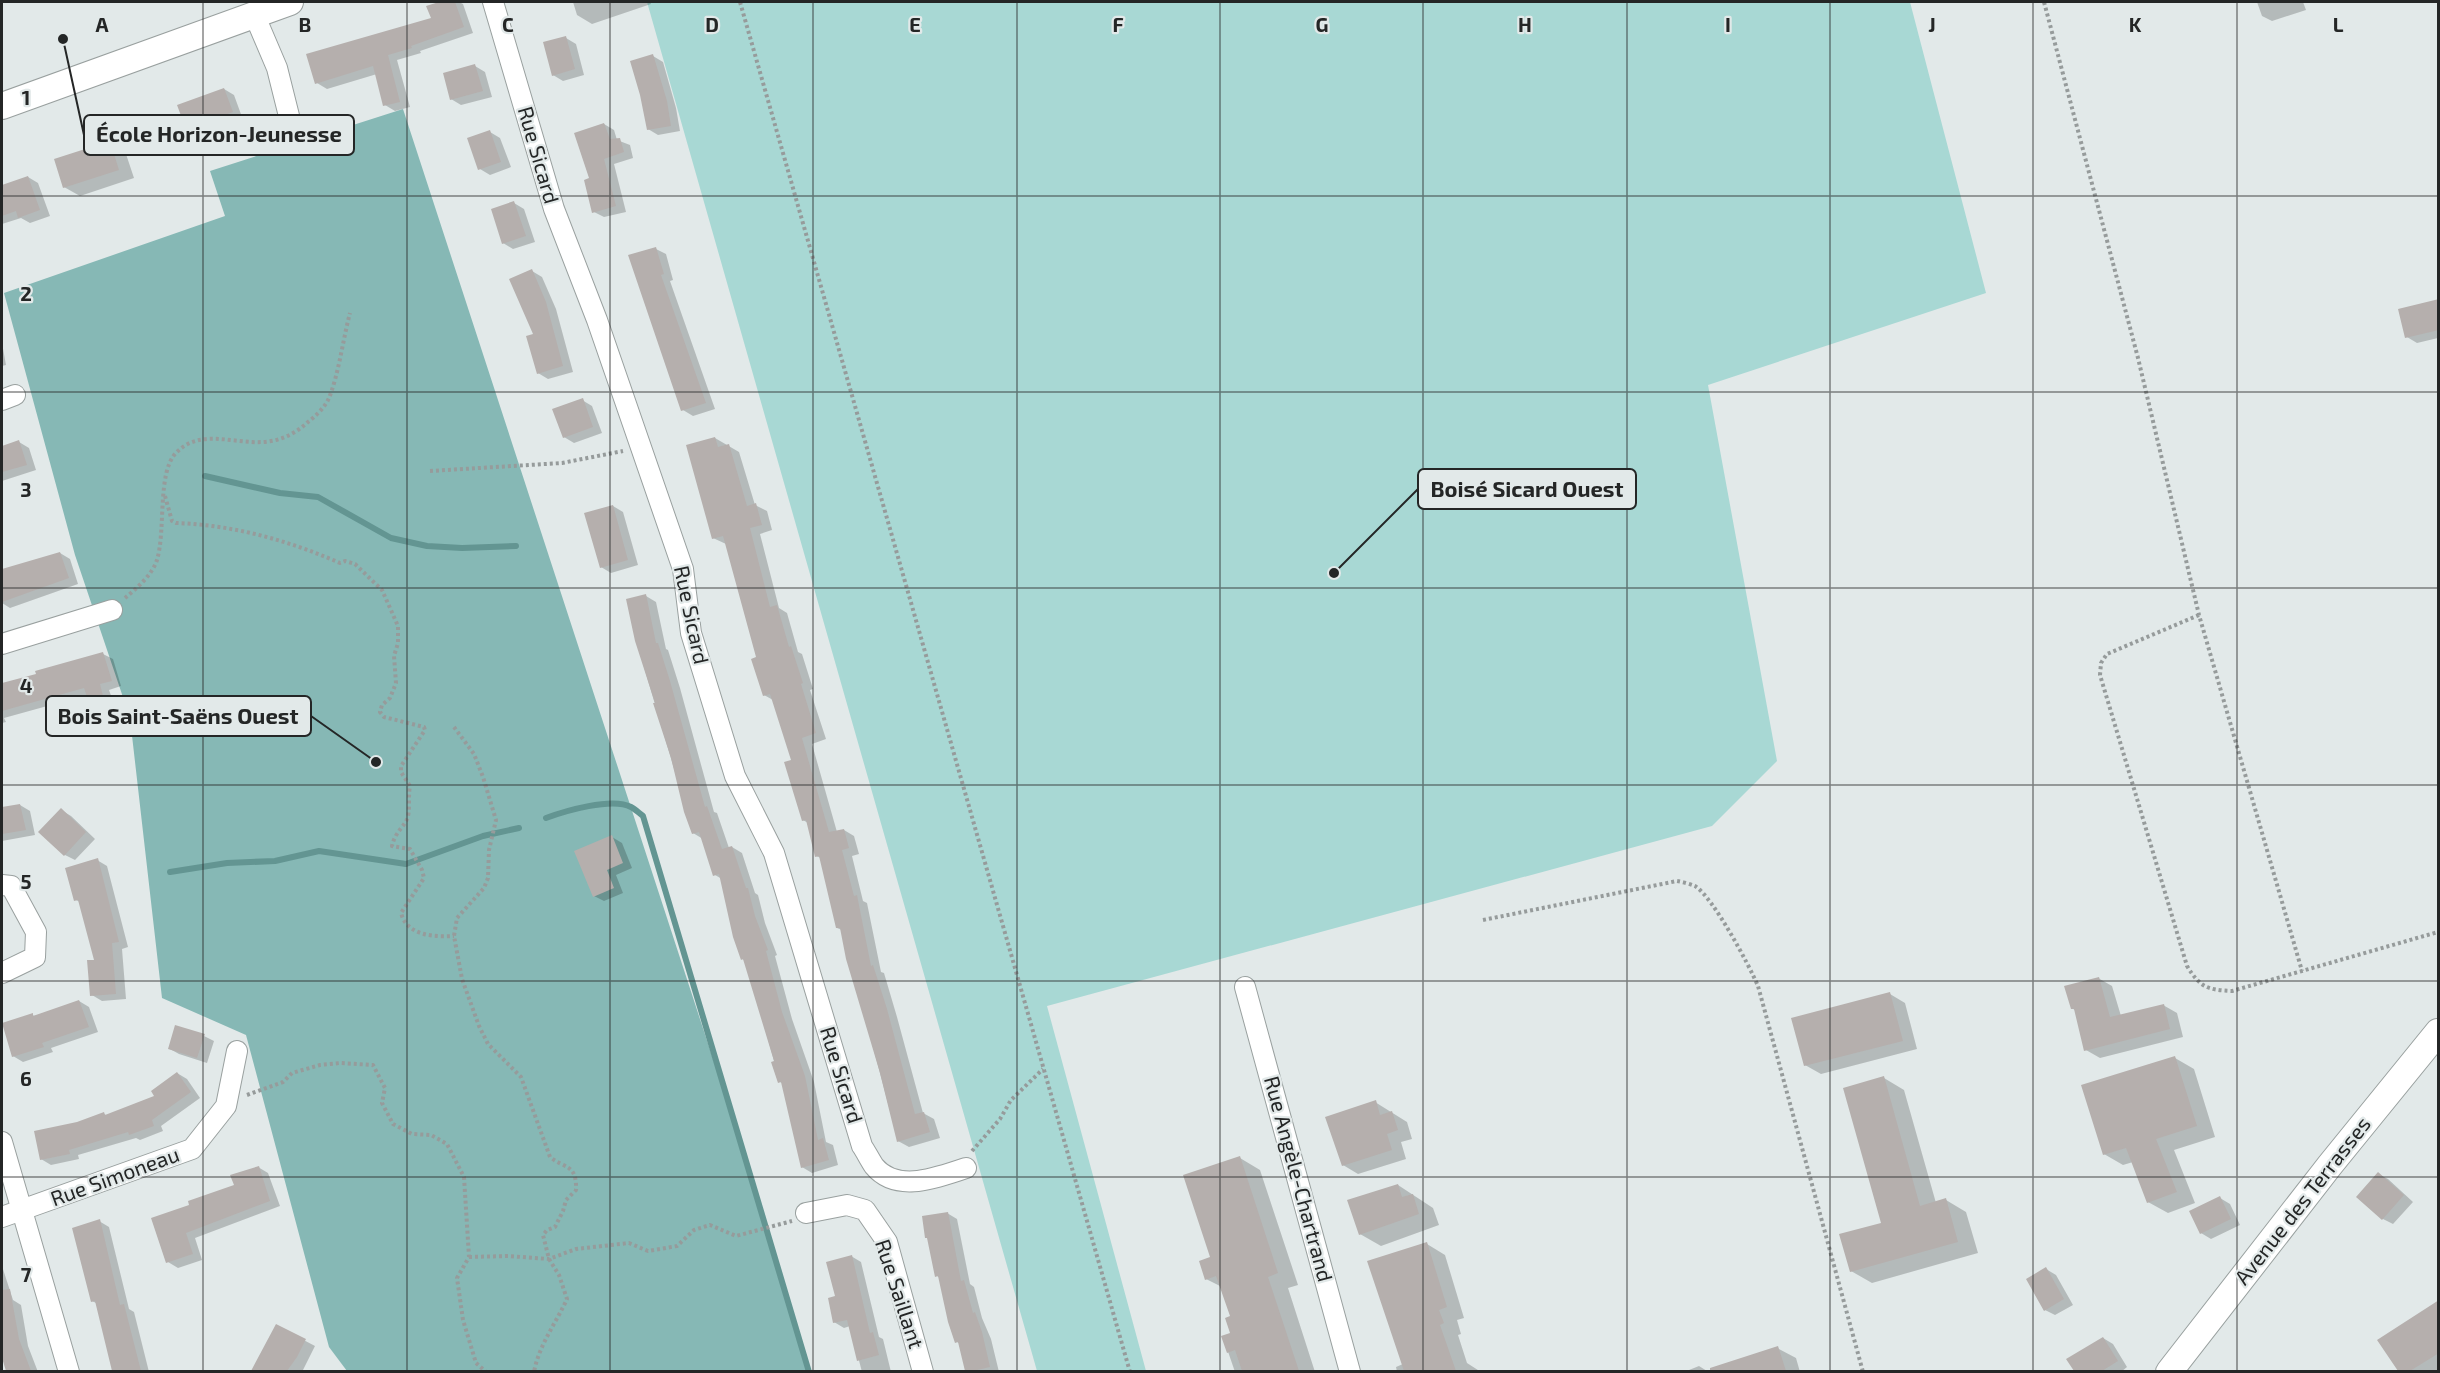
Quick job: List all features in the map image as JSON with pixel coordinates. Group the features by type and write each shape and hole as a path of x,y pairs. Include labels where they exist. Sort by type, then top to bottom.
{"street":[{"path":"2,106 290,2"},
{"name":"Rue Sicard","path":"494,2 554,209 597,320 684,569 690,633 735,776 774,853 862,1146 875,1167 897,1181 926,1180 966,1168"},
{"path":"255,14 277,68 296,144"},
{"path":"2,644 112,610"},
{"path":"2,885 11,886 36,932 34,957 2,973"},
{"name":"Rue Angèle-Chartrand","path":"1245,987 1350,1371"},
{"name":"Avenue des Terrasses","path":"2169,1371 2330,1165 2439,1032"},
{"name":"Rue Simoneau","path":"2,1217 192,1149 226,1106 237,1051"},
{"path":"2,1143 69,1371"},
{"name":"Rue Saillant","path":"806,1213 847,1205 865,1210 886,1242 923,1371"}],"path":[{"path":"740,2 1130,1371"},
{"path":"2044,2 2138,358 2199,615 2302,971"},
{"path":"112,610 140,585 156,561 163,528 166,469 175,453 189,443 204,438 263,442 285,438 301,429 328,399 350,313"},
{"path":"430,471 562,463 641,446"},
{"path":"165,496 172,521 176,523 253,532 303,547 340,563 345,561 355,564 382,590 398,626 398,643 394,656 396,683 390,698 382,705 380,712 384,717 424,727 426,730 401,766 401,772 410,786 407,797 409,811 408,819 397,831 392,846 410,849 423,870 424,878 401,913 408,927 437,936 454,936"},
{"path":"2199,615 2107,654 2101,663 2100,675 2187,966 2197,982 2213,991 2232,991 2439,932"},
{"path":"454,727 474,754 496,820 489,850 488,879 484,888 457,918 454,936 462,979 488,1044 520,1077 550,1157 571,1168 575,1175 576,1190 566,1200 555,1227 547,1230 543,1235 549,1259 559,1275 567,1299 541,1348 534,1371"},
{"path":"1483,920 1677,881 1695,886 1709,898 1749,966 1758,986 1863,1371"},
{"path":"228,1097 258,1093 283,1082 292,1073 320,1065 340,1063 373,1065 385,1088 382,1102 393,1124 412,1134 431,1135 447,1144 464,1177 469,1257 458,1278 463,1320 476,1363 486,1371"},
{"path":"966,1168 968,1157 1000,1119 1011,1101 1044,1068"},
{"path":"469,1257 508,1256 549,1259 576,1248 629,1243 648,1251 677,1246 694,1230 710,1225 736,1236 789,1223 806,1213"}],"shaded area":[{"path":"647,2 1910,2 1986,293 1708,385 1777,761 1712,826 1047,1006 1146,1371 1037,1371"},
{"path":"403,109 761,1206 810,1371 347,1371 329,1347 246,1035 162,998 130,718 75,555 4,293 225,216 210,171"}],"building":[{"path":"439,2 455,2 464,27 388,55 400,102 383,106 373,66 315,84 306,54 431,18 426,6"},
{"path":"566,36 575,69 552,76 543,42"},
{"path":"653,54 667,101 671,126 647,130 630,61"},
{"path":"475,64 483,91 450,100 443,73"},
{"path":"224,88 233,112 186,129 177,105"},
{"path":"604,123 610,139 620,138 624,152 604,159 616,206 592,213 584,180 589,178 574,133"},
{"path":"490,130 501,162 478,170 467,138"},
{"path":"110,141 119,170 63,188 54,159"},
{"path":"28,176 40,210 18,218 16,211 2,216 2,185"},
{"path":"514,201 526,236 502,244 491,209"},
{"path":"656,247 664,274 661,275 706,403 681,411 628,255"},
{"path":"532,269 546,302 563,366 537,374 526,336 533,334 509,279"},
{"path":"2439,299 2439,330 2405,338 2398,309"},
{"path":"583,398 593,427 563,438 552,409"},
{"path":"715,437 718,447 729,444 747,506 756,503 762,525 750,528 770,607 777,605 789,647 791,646 803,683 801,684 816,733 802,738 829,832 844,829 849,848 842,850 854,896 857,895 871,966 873,965 887,1009 915,1114 924,1112 930,1132 897,1142 880,1073 846,959 840,928 836,928 819,856 815,857 806,820 802,821 784,762 791,760 770,694 763,696 751,659 756,657 723,536 712,539 686,445"},
{"path":"19,440 27,465 2,472 2,446"},
{"path":"613,505 628,560 600,568 584,513"},
{"path":"60,552 69,578 2,602 2,569"},
{"path":"646,594 656,643 658,643 670,681 705,807 707,806 722,849 732,846 746,888 748,888 755,916 768,950 766,951 782,1012 805,1076 818,1140 823,1138 829,1160 801,1168 781,1082 778,1083 771,1062 774,1061 743,959 741,960 733,937 719,874 713,876 699,832 692,834 684,812 671,758 635,641 626,599"},
{"path":"103,652 112,681 100,684 103,696 88,700 84,688 2,711 2,683"},
{"path":"20,804 26,830 2,834 2,807"},
{"path":"61,808 86,832 64,856 38,832"},
{"path":"612,835 623,863 607,870 614,888 593,897 574,851"},
{"path":"98,858 119,942 112,943 116,994 90,996 87,960 94,960 78,900 74,901 65,868"},
{"path":"2099,977 2110,1017 2164,1004 2170,1029 2084,1051 2074,1009 2071,1009 2064,986"},
{"path":"1890,992 1903,1041 1804,1066 1791,1018"},
{"path":"79,1000 89,1027 42,1043 44,1047 12,1057 2,1023 33,1013 33,1016"},
{"path":"175,1025 205,1034 197,1058 168,1049"},
{"path":"2175,1056 2197,1126 2156,1139 2177,1192 2147,1203 2126,1148 2103,1155 2081,1085"},
{"path":"177,1072 191,1092 152,1120 154,1126 129,1135 128,1132 69,1150 70,1154 40,1160 34,1131 77,1122 104,1112 105,1115 154,1096 151,1091"},
{"path":"1884,1076 1920,1206 1946,1198 1958,1242 1850,1272 1839,1234 1881,1223 1843,1088"},
{"path":"1376,1100 1380,1115 1392,1111 1398,1130 1387,1134 1392,1150 1342,1166 1325,1117"},
{"path":"1240,1156 1278,1273 1268,1277 1299,1371 1242,1371 1235,1350 1227,1353 1221,1336 1230,1333 1225,1318 1230,1316 1216,1276 1205,1280 1199,1261 1210,1257 1183,1175"},
{"path":"259,1166 270,1201 186,1233 193,1254 166,1263 151,1218 189,1205 188,1201 234,1185 230,1175"},
{"path":"2378,1172 2404,1195 2382,1220 2356,1197"},
{"path":"1398,1184 1402,1197 1413,1194 1419,1214 1359,1235 1347,1200"},
{"path":"2220,1196 2231,1219 2200,1234 2189,1211"},
{"path":"948,1212 961,1281 964,1280 973,1313 975,1312 982,1332 990,1367 973,1371 965,1371 958,1342 955,1343 948,1322 938,1276 935,1277 927,1238 925,1238 922,1216"},
{"path":"100,1219 120,1305 124,1304 141,1371 112,1371 95,1301 91,1302 72,1228"},
{"path":"1427,1242 1447,1307 1439,1310 1444,1323 1440,1325 1456,1371 1404,1371 1367,1261"},
{"path":"852,1255 870,1333 873,1332 879,1355 857,1361 847,1320 833,1323 828,1298 835,1296 826,1262"},
{"path":"2046,1267 2064,1299 2044,1311 2026,1279"},
{"path":"10,1289 19,1339 31,1371 6,1371 2,1358 2,1290"},
{"path":"2439,1300 2439,1353 2410,1371 2398,1371 2377,1340"},
{"path":"276,1324 306,1339 297,1357 287,1371 251,1371"},
{"path":"2103,1337 2118,1361 2102,1371 2074,1371 2066,1359"},
{"path":"1778,1346 1786,1371 1710,1371 1710,1368"}],"waterway":[{"path":"205,476 280,493 318,497 391,538 427,546 462,548 516,546"},
{"path":"546,818 601,804 623,804 643,816 809,1372"},
{"path":"170,872 227,863 275,861 319,851 406,864 483,836 519,828"}],"place":[{"name":"École Horizon-Jeunesse","path":"63,39"},
{"name":"Boisé Sicard Ouest","path":"1334,573"},
{"name":"Bois Saint-Saëns Ouest","path":"376,762"}]}
